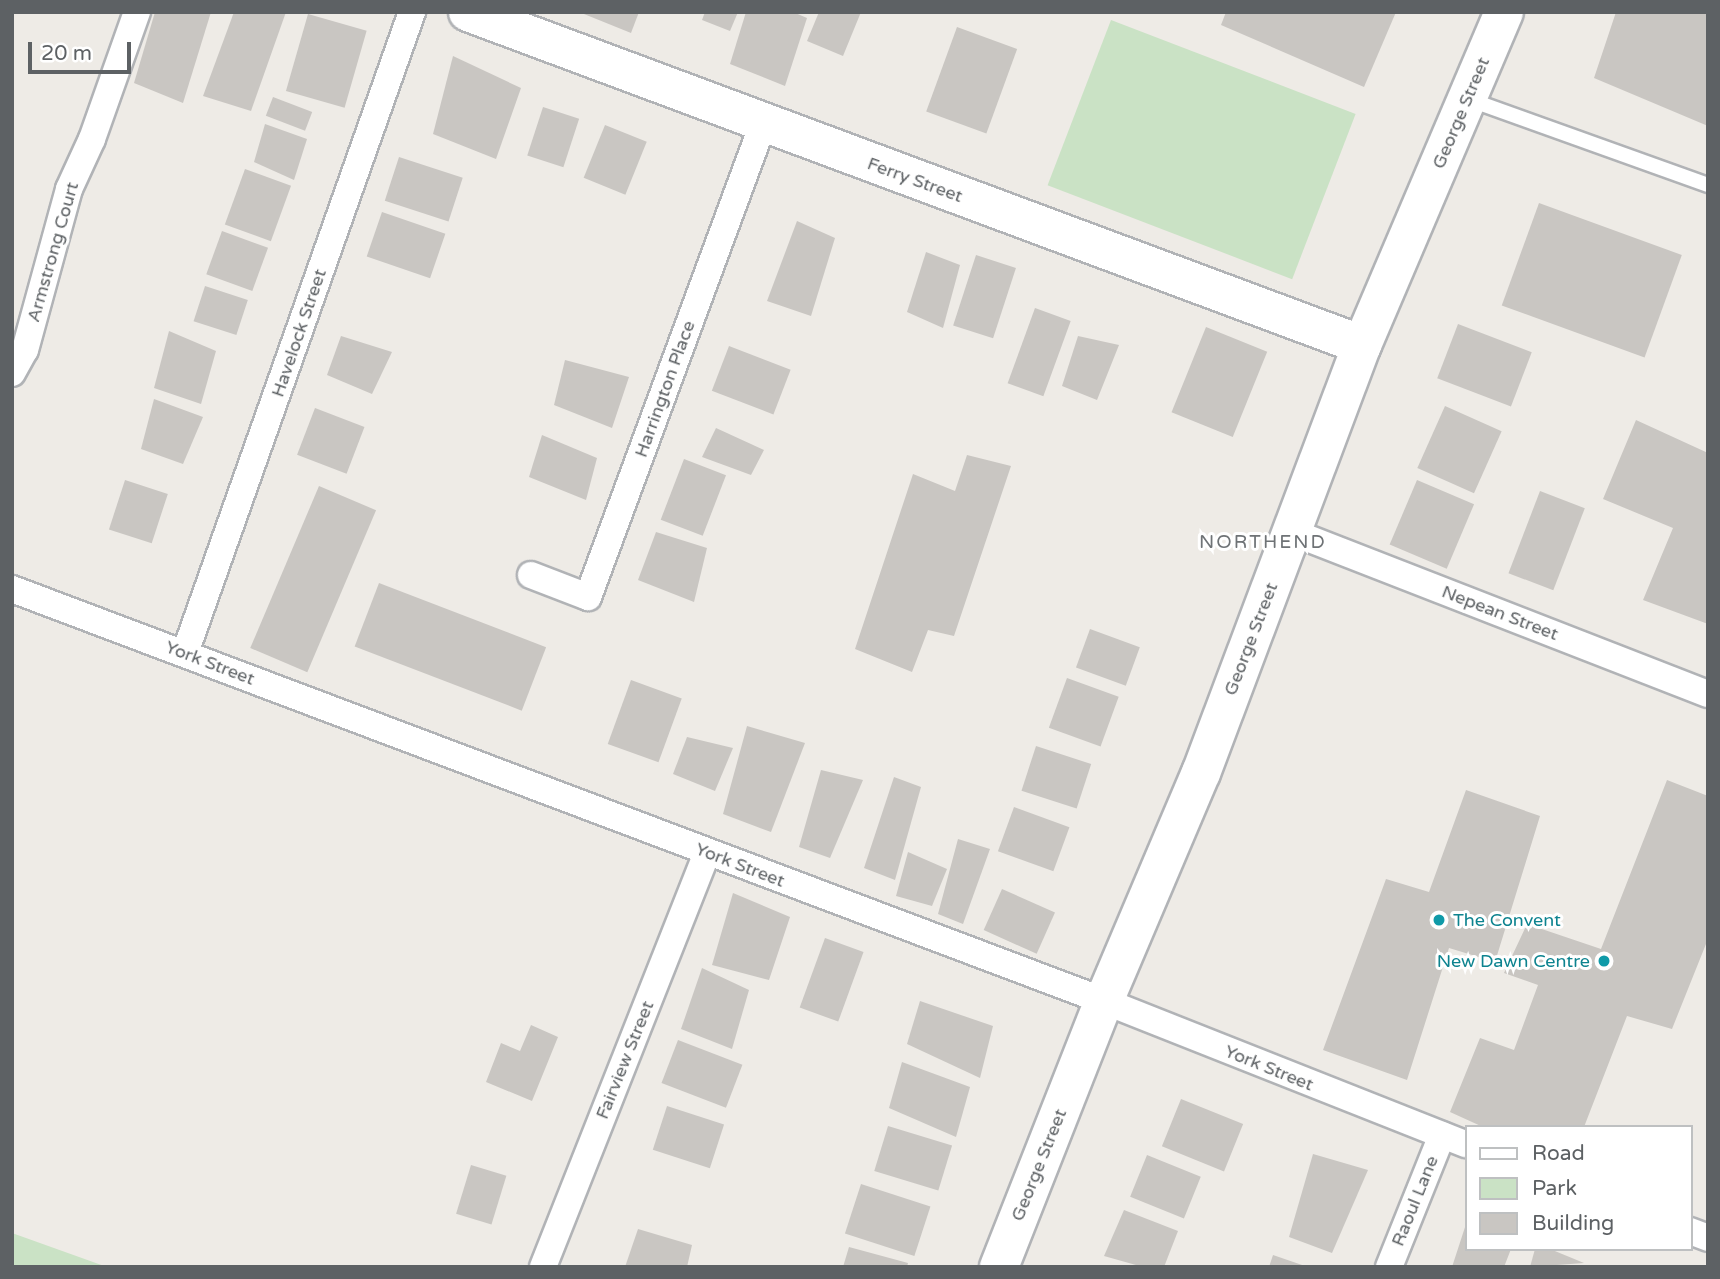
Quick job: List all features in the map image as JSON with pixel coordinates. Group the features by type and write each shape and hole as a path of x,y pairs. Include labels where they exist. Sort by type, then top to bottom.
{"main road":[{"name":"Ferry Street","path":"468,12 528,22 763,124 1362,345"},
{"name":"George Street","path":"999,1267 1104,1000 1201,773 1362,345 1504,12"}],"street":[{"name":"Armstrong Court","path":"12,373 25,350 69,189 92,139 137,12"},
{"name":"Havelock Street","path":"186,653 412,12"},
{"name":"Harrington Place","path":"531,575 588,597 763,124"},
{"name":"Nepean Street","path":"1292,532 1708,694"},
{"name":"York Street","path":"12,589 1104,1000 1454,1140"},
{"name":"Fairview Street","path":"543,1267 707,852"},
{"name":"Raoul Lane","path":"1389,1267 1454,1140"}],"lane":[{"path":"1467,98 1708,185"}],"green space":[{"path":"1111,20 1356,114 1292,279 1048,185"},
{"path":"12,1233 107,1267 12,1267"}],"building":[{"path":"155,12 211,12 183,103 134,83"},
{"path":"234,12 286,12 251,111 203,96"},
{"path":"579,12 639,12 631,33"},
{"path":"705,12 738,12 730,31 702,20"},
{"path":"746,12 793,12 807,18 785,86 730,64"},
{"path":"819,12 861,12 843,56 807,41"},
{"path":"1226,12 1396,12 1364,87 1221,25"},
{"path":"1616,12 1708,12 1708,126 1594,78"},
{"path":"308,14 367,31 345,108 286,91"},
{"path":"957,27 1017,49 986,133 926,112"},
{"path":"453,56 521,88 496,159 433,134"},
{"path":"273,97 312,112 305,131 266,116"},
{"path":"543,107 579,119 563,167 527,156"},
{"path":"265,124 307,139 294,180 254,162"},
{"path":"605,125 647,142 625,195 584,178"},
{"path":"399,157 463,178 449,221 385,201"},
{"path":"245,169 291,186 271,241 225,224"},
{"path":"1539,203 1682,255 1645,357 1502,305"},
{"path":"382,212 445,234 430,278 367,256"},
{"path":"797,221 835,238 811,316 767,301"},
{"path":"222,231 268,248 252,291 206,274"},
{"path":"926,252 960,265 943,328 907,312"},
{"path":"976,255 1016,268 993,338 953,325"},
{"path":"205,286 248,300 236,335 194,321"},
{"path":"1035,308 1071,321 1043,396 1008,383"},
{"path":"1458,324 1532,352 1511,406 1437,378"},
{"path":"1206,327 1267,352 1233,437 1172,412"},
{"path":"169,331 216,351 201,404 154,388"},
{"path":"341,336 392,352 372,394 327,375"},
{"path":"1078,336 1119,345 1097,400 1062,386"},
{"path":"729,346 791,370 773,414 712,391"},
{"path":"565,360 629,377 612,428 554,405"},
{"path":"154,399 203,417 183,464 141,449"},
{"path":"1445,406 1502,431 1474,493 1417,468"},
{"path":"315,408 364,427 347,474 297,455"},
{"path":"1636,420 1708,453 1708,624 1643,600 1673,528 1603,499"},
{"path":"716,428 764,450 751,475 702,457"},
{"path":"542,435 597,458 586,500 529,477"},
{"path":"967,455 1011,466 954,636 928,630 912,672 855,649 913,474 955,491"},
{"path":"684,459 726,475 703,536 661,520"},
{"path":"125,480 168,494 152,543 109,529"},
{"path":"1417,480 1474,504 1447,569 1390,544"},
{"path":"319,486 376,510 307,672 250,648"},
{"path":"1540,491 1585,508 1553,590 1508,573"},
{"path":"656,532 707,548 694,602 638,580"},
{"path":"379,583 546,647 522,711 355,646"},
{"path":"1090,629 1140,647 1126,686 1076,668"},
{"path":"1067,678 1119,697 1101,747 1049,728"},
{"path":"631,680 682,698 658,762 608,744"},
{"path":"747,726 805,743 771,832 723,814"},
{"path":"687,737 733,748 715,791 673,774"},
{"path":"1036,746 1091,764 1077,809 1021,791"},
{"path":"821,770 863,780 830,858 799,847"},
{"path":"894,777 921,787 895,880 864,868"},
{"name":"New Dawn Centre","path":"1667,780 1708,796 1708,939 1672,1029 1627,1016 1585,1125 1479,1125 1450,1112 1480,1038 1514,1050 1538,985 1504,973 1527,924 1601,949"},
{"name":"The Convent","path":"1466,790 1540,816 1495,962 1449,948 1407,1080 1323,1050 1386,879 1429,892"},
{"path":"1014,807 1069,827 1053,871 998,851"},
{"path":"958,839 990,849 963,924 938,914"},
{"path":"908,852 947,869 932,906 896,896"},
{"path":"1002,889 1055,913 1037,954 984,930"},
{"path":"733,893 790,917 769,980 712,965"},
{"path":"825,938 864,952 838,1022 800,1008"},
{"path":"702,968 749,990 732,1049 681,1029"},
{"path":"920,1001 993,1026 980,1078 907,1044"},
{"path":"531,1025 558,1037 532,1101 486,1082 501,1043 520,1051"},
{"path":"678,1040 742,1065 726,1108 662,1083"},
{"path":"902,1062 970,1087 956,1137 889,1108"},
{"path":"1181,1099 1243,1124 1224,1171 1162,1146"},
{"path":"667,1106 724,1125 710,1168 653,1150"},
{"path":"888,1126 952,1146 938,1191 874,1171"},
{"path":"1313,1154 1368,1170 1332,1253 1289,1237"},
{"path":"1147,1155 1201,1177 1184,1218 1130,1197"},
{"path":"471,1165 506,1176 491,1225 456,1214"},
{"path":"861,1184 930,1207 914,1256 845,1233"},
{"path":"1124,1210 1178,1231 1164,1267 1143,1267 1104,1256"},
{"path":"638,1229 692,1245 687,1267 625,1267"},
{"path":"1464,1230 1464,1251 1510,1251 1504,1267 1452,1267"},
{"path":"849,1247 908,1263 907,1267 843,1267"},
{"path":"1534,1251 1555,1251 1584,1263 1530,1267"},
{"path":"1273,1255 1305,1266 1305,1267 1269,1267"}],"place":[{"name":"The Convent","path":"1439,920"},
{"name":"New Dawn Centre","path":"1604,961"}],"district":[{"name":"NORTHEND","path":"1263,543"}]}
